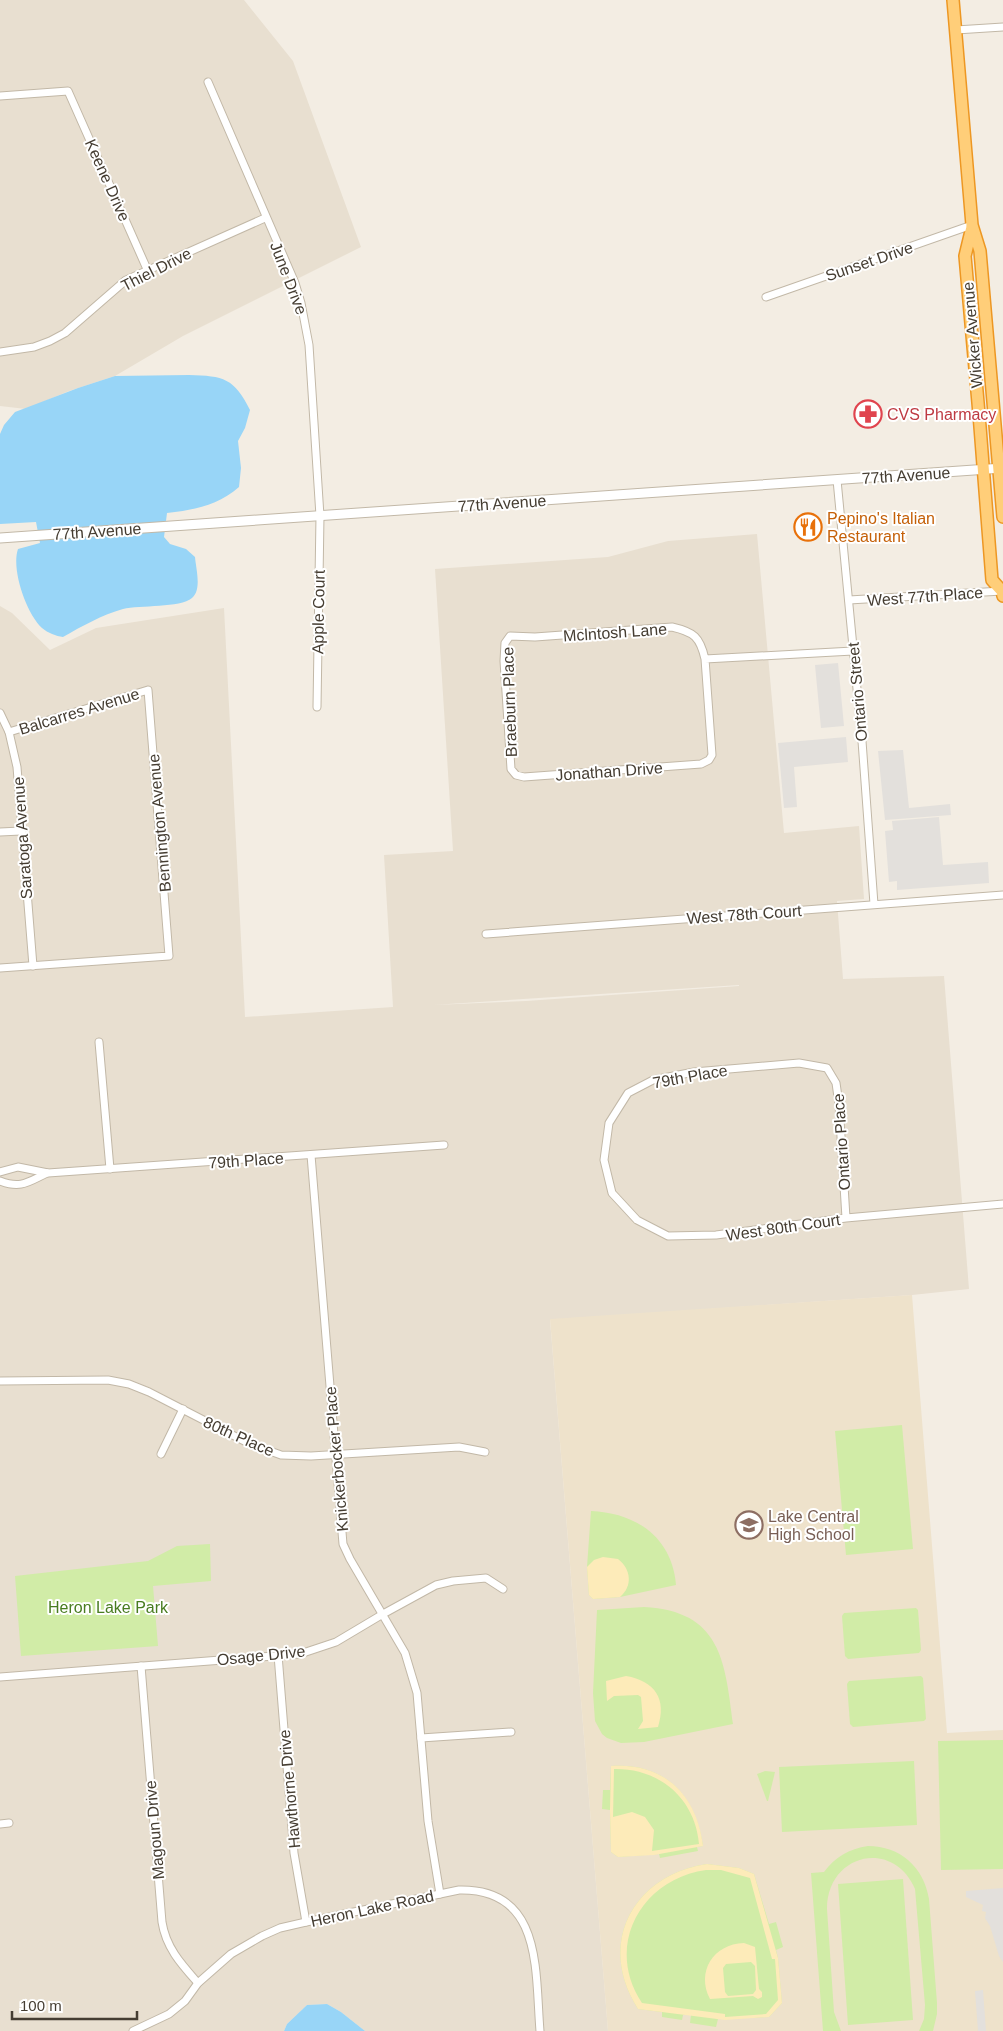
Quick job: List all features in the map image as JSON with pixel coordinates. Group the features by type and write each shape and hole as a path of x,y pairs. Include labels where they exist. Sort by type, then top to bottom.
{"highway":[{"name":"Wicker Avenue","path":"953,0 972,225 980,252 1001,468 1003,518"},
{"name":"Wicker Avenue","path":"972,225 965,256 992,580 1003,592"}],"street":[{"path":"956,30 1003,27"},
{"name":"June Drive","path":"208,82 265,218 295,283 306,324 320,516"},
{"name":"Keene Drive","path":"0,96 68,91 147,269"},
{"name":"Thiel Drive","path":"0,352 34,347 64,333 126,280 265,218"},
{"name":"Sunset Drive","path":"766,297 972,225"},
{"name":"77th Avenue","path":"0,538 1001,468"},
{"name":"Ontario Street","path":"837,480 874,904"},
{"name":"Apple Court","path":"317,707 320,516"},
{"name":"West 77th Place","path":"848,600 1003,592"},
{"name":"Mclntosh Lane","path":"510,636 535,637 672,627 684,630 695,636 703,648 705,659 712,754 709,760"},
{"name":"Braeburn Place","path":"510,636 505,643 504,661 511,769"},
{"path":"705,659 853,652"},
{"name":"Balcarres Avenue","path":"9,732 148,690"},
{"name":"Bennington Avenue","path":"33,966 169,956 148,690"},
{"name":"Saratoga Avenue","path":"0,713 9,732 17,767 33,966"},
{"name":"Jonathan Drive","path":"511,769 516,775 524,776 701,764 709,760"},
{"path":"0,832 21,830"},
{"name":"West 78th Court","path":"486,934 1003,895"},
{"path":"0,968 33,966"},
{"path":"99,1042 110,1168"},
{"name":"79th Place","path":"604,1160 609,1122 628,1093 653,1080 694,1072 799,1063 827,1068"},
{"name":"Ontario Place","path":"827,1068 836,1083 839,1104 846,1218"},
{"name":"79th Place","path":"0,1172 18,1167 48,1173 444,1145"},
{"name":"Knickerbocker Place","path":"312,1155 343,1544 405,1653 412,1673 417,1693 431,1844 440,1894"},
{"name":"West 80th Court","path":"604,1160 612,1193 637,1220 668,1236 716,1235 846,1218 1003,1204"},
{"name":"79th Place","path":"0,1181 22,1186 48,1173"},
{"name":"80th Place","path":"0,1382 108,1380 129,1384 248,1443 281,1455 311,1456 459,1447 485,1452"},
{"path":"161,1454 184,1410"},
{"name":"Osage Drive","path":"0,1677 300,1654 328,1645 421,1592 453,1581 486,1578 503,1589"},
{"name":"Hawthorne Drive","path":"278,1656 294,1854 306,1922"},
{"name":"Magoun Drive","path":"141,1666 162,1922 167,1942 178,1960 198,1983"},
{"path":"421,1738 511,1732"},
{"path":"0,1824 9,1822"},
{"name":"Heron Lake Road","path":"134,2031 169,2014 185,2001 198,1983 231,1954 246,1944 280,1928 459,1890 484,1892 504,1900 522,1919 534,1947 540,2031"}],"shaded area":[{"path":"0,0 244,0 293,61 361,247 183,336 115,376 69,391 26,409 0,406"},
{"path":"757,534 784,833 859,826 864,899 837,901 843,979 944,976 969,1289 912,1295 550,1320 608,2031 365,2031 341,2012 327,2004 307,2005 287,2024 284,2031 0,2031 0,606 12,613 50,650 96,628 224,608 245,1017 393,1007 384,855 453,851 435,569 608,557 668,541","holes":["739,985 739,986 526,1001 433,1005"]},
{"path":"838,663 844,726 821,728 815,665"},
{"path":"846,737 848,762 794,767 797,807 784,808 778,743"},
{"path":"903,750 909,808 950,804 951,815 885,820 878,751"},
{"path":"939,817 943,865 988,862 989,883 897,890 897,881 889,882 885,831 893,830 892,821"},
{"name":"Lake Central High School","path":"912,1295 947,1733 1003,1730 1003,2031 608,2031 550,1319"},
{"path":"1003,1888 1003,1962 999,1956 990,1926 985,1918 986,1912 982,1911 983,1905 966,1897 966,1891"},
{"path":"983,1990 986,2031 978,2031 975,1991"}],"green space":[{"path":"902,1425 913,1549 846,1555 835,1431"},
{"path":"591,1511 623,1517 649,1531 667,1553 673,1568 676,1585 620,1597 593,1599 589,1595 587,1567"},
{"name":"Heron Lake Park","path":"210,1544 211,1581 153,1586 158,1646 21,1656 15,1576 148,1561 177,1546"},
{"path":"644,1607 670,1611 689,1618 704,1629 714,1643 722,1660 727,1680 733,1724 644,1742 621,1743 602,1734 595,1721 593,1693 597,1610"},
{"path":"916,1608 918,1610 921,1650 919,1653 848,1659 845,1656 842,1616 844,1613"},
{"path":"921,1676 923,1678 926,1719 924,1721 853,1727 850,1724 847,1684 849,1681"},
{"path":"1003,1740 1003,1869 941,1870 938,1741"},
{"path":"914,1761 917,1825 782,1832 779,1767"},
{"path":"611,1766 630,1766 647,1770 662,1776 674,1785 685,1797 693,1811 703,1846 697,1847 698,1851 660,1858 659,1854 618,1857 611,1852 610,1810 602,1809 603,1790 610,1790"},
{"path":"765,1771 775,1772 768,1801 757,1774"},
{"path":"868,1846 890,1850 909,1860 922,1877 926,1888 929,1899 937,2003 937,2014 933,2031 919,2031 924,2019 925,2005 915,1889 905,1873 892,1863 877,1858 863,1859 849,1865 838,1876 830,1890 827,1909 834,2012 841,2031 823,2031 811,1873 824,1872 843,1854"},
{"path":"707,1864 739,1868 754,1874 769,1924 776,1922 783,1947 776,1950 782,2003 769,2017 718,2019 716,2027 690,2023 691,2015 683,2015 682,2020 662,2017 662,2012 638,2009 626,1985 621,1960 622,1937 629,1916 642,1898 659,1882 681,1871"},
{"path":"903,1879 913,2020 848,2025 838,1884"}],"sand":[{"path":"603,1557 618,1559 626,1568 629,1583 620,1597 593,1599 589,1595 587,1567 594,1560"},
{"path":"626,1676 644,1682 656,1693 661,1708 658,1727 638,1729 643,1721 641,1697 638,1695 614,1696 607,1701 606,1681"},
{"path":"611,1766 630,1766 647,1770 662,1776 675,1785 685,1797 694,1811 703,1846 654,1855 618,1857 611,1852","holes":["614,1769 630,1770 660,1780 672,1789 690,1813 696,1828 699,1844 652,1851 654,1830 645,1817 632,1812 613,1817"]},
{"path":"707,1864 739,1868 754,1874 778,1958 782,2003 769,2017 725,2020 638,2009 626,1985 621,1960 622,1937 629,1916 642,1898 659,1882 681,1871","holes":["706,1870 721,1870 750,1878 772,1959 775,1959 778,2000 766,2014 725,2017 725,2014 642,2003 631,1981 627,1959 628,1938 635,1918 647,1901 663,1887 683,1876"]},
{"path":"744,1943 755,1947 759,1989 762,1992 762,1997 758,1999 753,1996 710,1999 706,1989 706,1970 716,1954 724,1948","holes":["751,1962 755,1966 756,1990 753,1994 728,1996 725,1992 723,1968 726,1964"]}],"water":[{"path":"115,376 211,376 227,381 239,391 250,410 245,428 238,441 241,468 239,487 223,498 206,506 167,513 164,537 170,544 186,549 195,557 198,585 195,594 192,598 179,603 115,611 63,637 47,631 36,621 26,602 18,579 16,558 18,549 40,543 36,522 0,524 0,434 4,425 15,412"},
{"path":"327,2004 341,2012 365,2031 284,2031 287,2024 307,2005"}],"place":[{"name":"CVS Pharmacy","path":"868,414"},
{"name":"Pepino's Italian Restaurant","path":"808,527"},
{"name":"Lake Central High School","path":"749,1525"}]}
